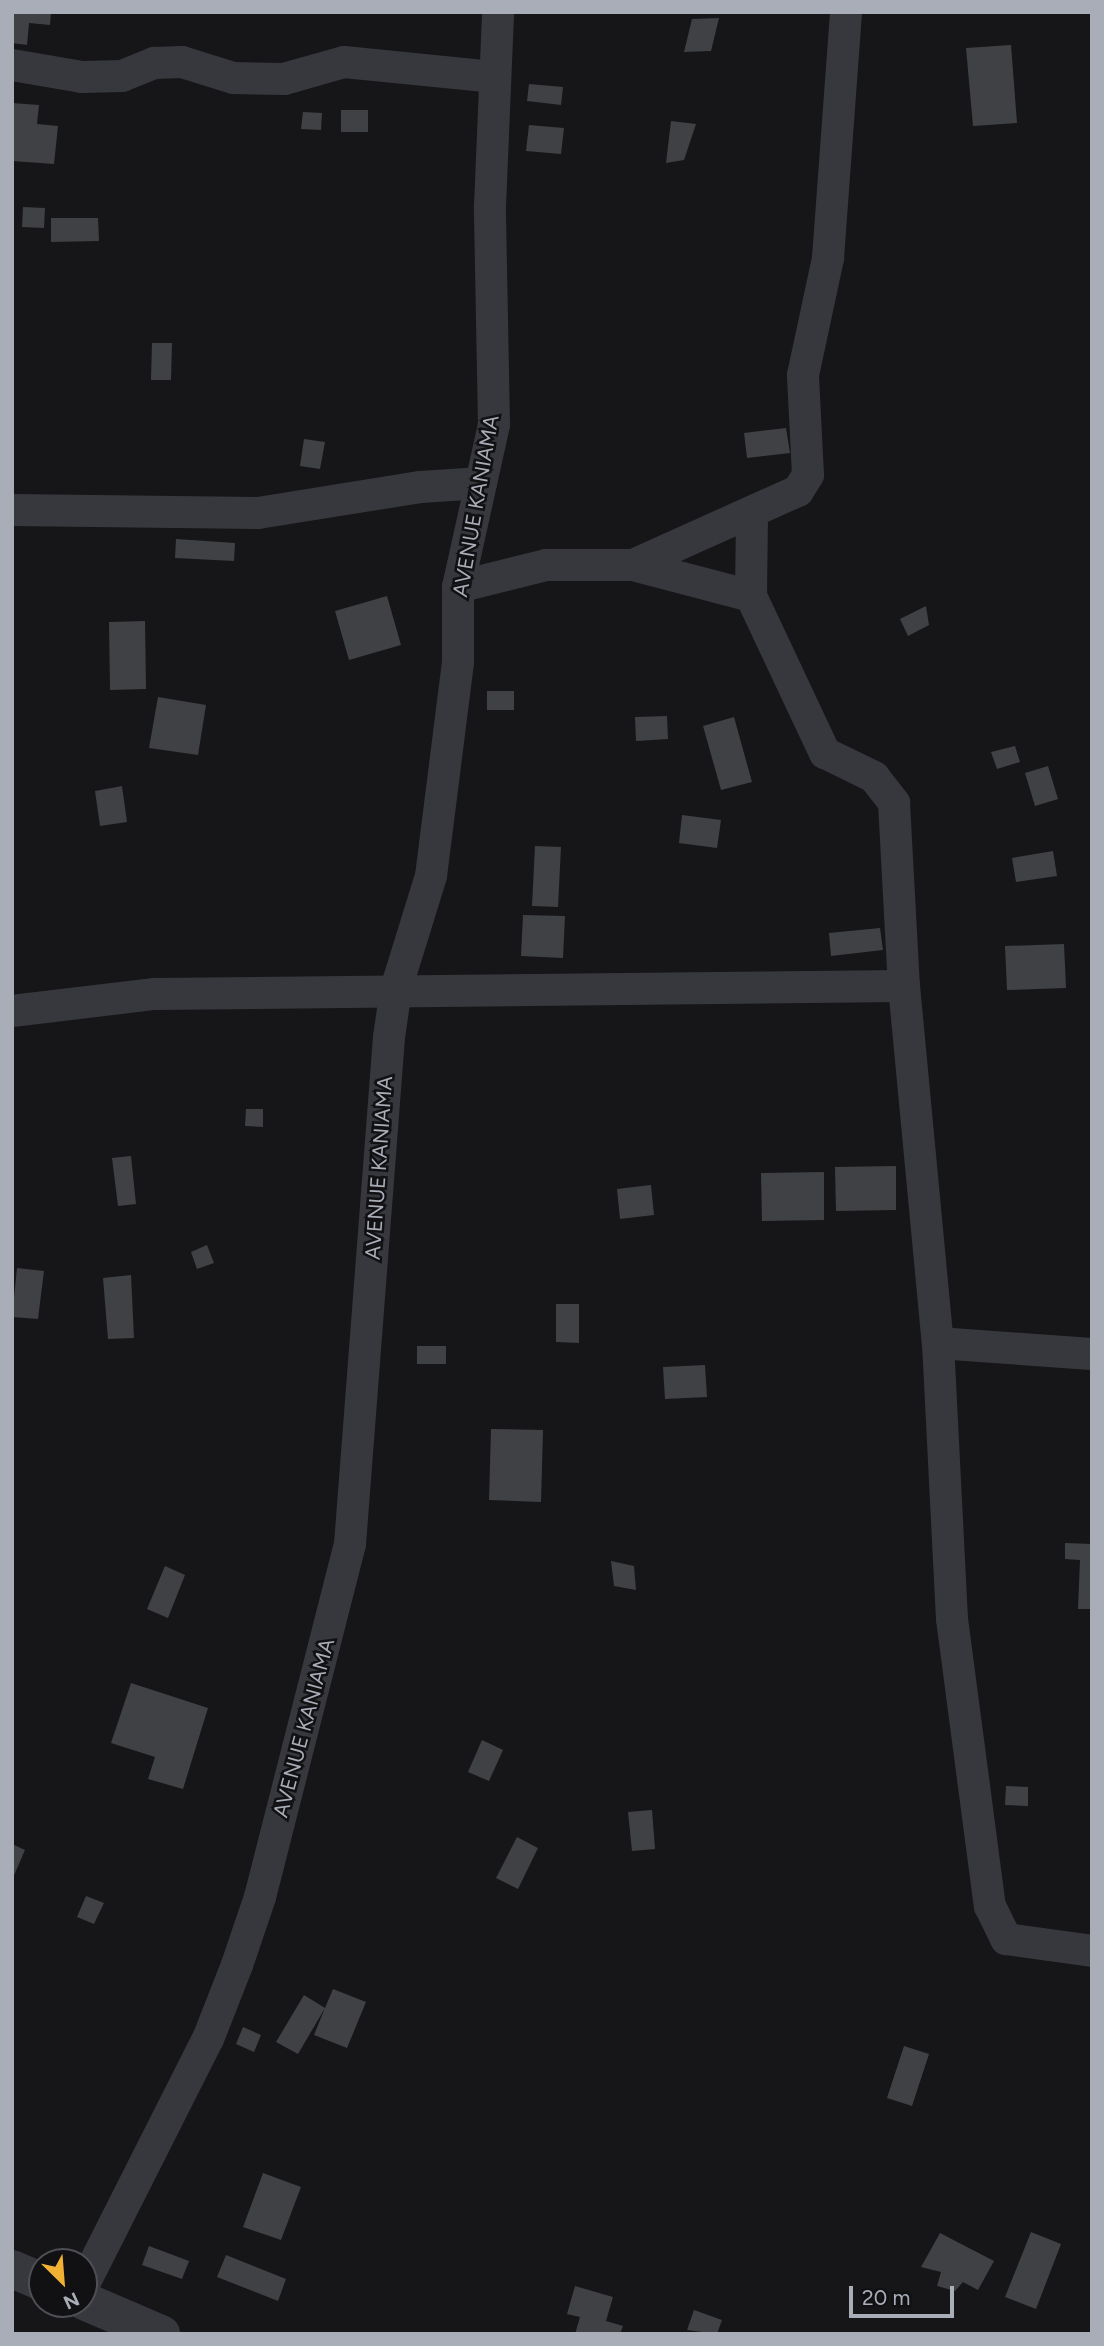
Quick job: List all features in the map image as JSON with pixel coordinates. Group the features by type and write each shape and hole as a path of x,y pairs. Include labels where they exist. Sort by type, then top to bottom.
{"street":[{"name":"AVENUE KANIAMA","path":"98,2256 208,2039 237,1965 260,1897 350,1544 384,1093 396,989 431,876 458,662 458,587 494,424 493,77 498,12"},
{"path":"633,565 752,515 792,495 808,475 803,375 818,289 828,258 846,12"},
{"path":"12,65 82,76 122,76 154,63 182,62 233,78 284,79 344,62 493,77"},
{"path":"12,510 258,513 421,486 481,483"},
{"path":"752,515 751,596 825,753 874,777 894,803 904,986 937,1343 952,1619 990,1906 1006,1939 1092,1951"},
{"path":"458,587 546,565 633,565 751,596"},
{"path":"12,1011 155,994 396,989 904,986"},
{"path":"937,1343 1092,1354"},
{"path":"12,2269 28,2276"},
{"path":"98,2307 161,2334"}],"building":[{"path":"12,12 51,12 50,25 29,23 27,45 12,43"},
{"path":"719,18 711,51 684,52 692,19"},
{"path":"1011,45 1017,123 973,126 966,48"},
{"path":"529,84 563,87 561,105 527,101"},
{"path":"12,103 39,105 37,124 58,126 54,164 12,161"},
{"path":"341,110 368,110 368,132 341,132"},
{"path":"303,112 322,113 321,130 301,129"},
{"path":"671,121 696,124 684,160 666,163"},
{"path":"529,125 564,128 561,154 526,151"},
{"path":"23,207 45,208 44,228 22,227"},
{"path":"51,218 98,218 99,241 51,242"},
{"path":"152,343 172,343 171,380 151,380"},
{"path":"786,428 790,453 747,458 744,433"},
{"path":"304,439 325,442 320,469 300,466"},
{"path":"176,539 235,543 234,561 175,558"},
{"path":"387,596 401,645 349,660 335,611"},
{"path":"926,606 929,625 908,636 900,619"},
{"path":"145,621 146,689 110,690 109,622"},
{"path":"487,691 514,691 514,710 487,710"},
{"path":"158,697 206,705 198,755 149,748"},
{"path":"667,716 668,739 636,741 635,717"},
{"path":"734,717 752,782 721,790 703,726"},
{"path":"1015,746 1020,762 997,769 991,752"},
{"path":"1048,766 1058,799 1035,806 1025,773"},
{"path":"122,786 127,822 100,826 95,791"},
{"path":"682,815 721,820 717,848 679,843"},
{"path":"535,846 561,847 558,907 532,906"},
{"path":"1053,851 1057,876 1016,882 1012,858"},
{"path":"523,915 565,916 563,958 521,956"},
{"path":"880,928 883,950 831,956 829,933"},
{"path":"1064,944 1066,988 1007,990 1005,946"},
{"path":"246,1109 263,1109 263,1127 245,1126"},
{"path":"131,1156 136,1204 118,1206 112,1158"},
{"path":"896,1166 896,1210 836,1211 835,1167"},
{"path":"824,1172 824,1220 762,1221 761,1173"},
{"path":"651,1185 654,1215 620,1219 617,1189"},
{"path":"207,1245 214,1263 197,1269 191,1252"},
{"path":"17,1268 44,1271 38,1319 12,1317"},
{"path":"131,1275 134,1338 108,1339 103,1278"},
{"path":"556,1304 579,1304 579,1343 556,1342"},
{"path":"417,1346 446,1346 446,1364 417,1364"},
{"path":"705,1365 707,1397 665,1399 663,1367"},
{"path":"491,1429 543,1430 541,1502 489,1500"},
{"path":"1065,1543 1092,1544 1092,1609 1078,1609 1080,1560 1065,1559"},
{"path":"611,1561 634,1566 636,1590 614,1586"},
{"path":"165,1566 185,1575 168,1618 147,1609"},
{"path":"131,1683 208,1708 183,1789 148,1779 155,1757 111,1743"},
{"path":"482,1740 503,1750 489,1781 468,1772"},
{"path":"1006,1786 1028,1787 1028,1806 1005,1805"},
{"path":"652,1810 655,1849 632,1851 628,1812"},
{"path":"517,1837 538,1848 518,1889 496,1878"},
{"path":"12,1844 25,1850 12,1880"},
{"path":"86,1896 104,1903 94,1924 77,1917"},
{"path":"333,1989 366,2002 347,2048 314,2035"},
{"path":"304,1995 325,2008 298,2054 276,2042"},
{"path":"243,2027 261,2035 254,2052 236,2044"},
{"path":"904,2046 929,2054 912,2106 887,2098"},
{"path":"263,2173 301,2187 281,2240 243,2227"},
{"path":"1031,2232 1061,2244 1036,2309 1005,2297"},
{"path":"940,2233 994,2261 978,2290 963,2282 955,2291 937,2286 941,2272 921,2267"},
{"path":"149,2246 189,2261 182,2279 142,2265"},
{"path":"226,2255 286,2279 278,2301 217,2277"},
{"path":"575,2286 613,2297 606,2321 623,2326 620,2334 575,2334 580,2317 567,2314"},
{"path":"694,2310 722,2320 717,2334 687,2330"}]}
